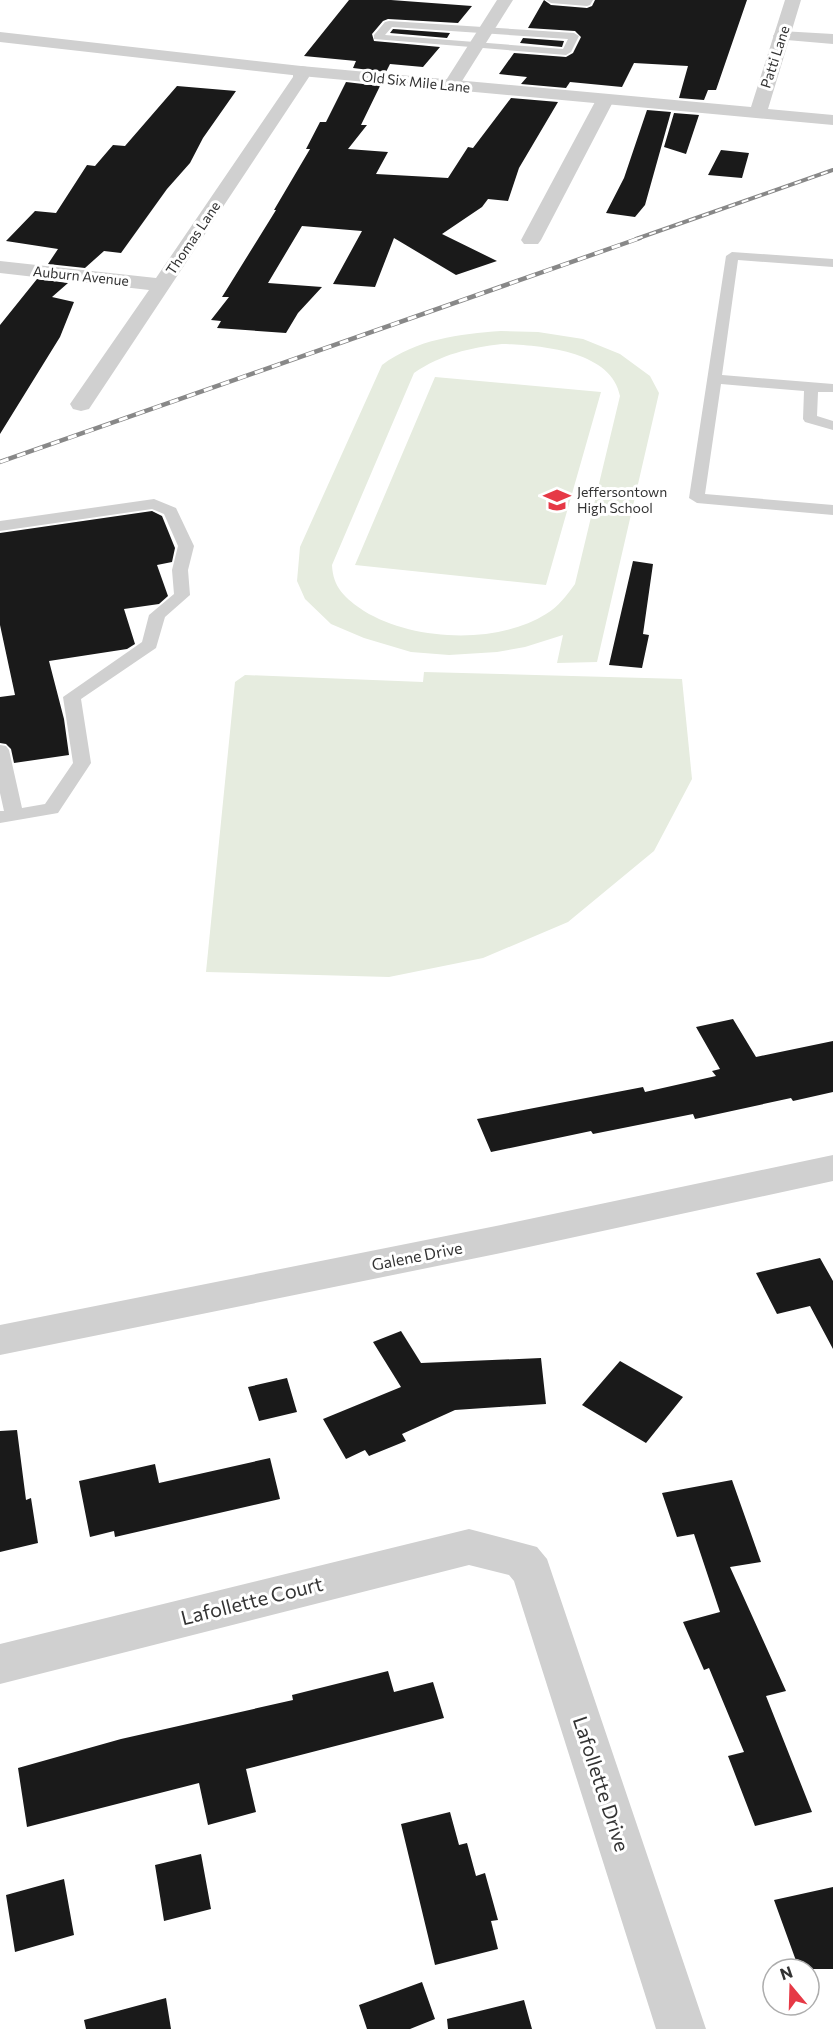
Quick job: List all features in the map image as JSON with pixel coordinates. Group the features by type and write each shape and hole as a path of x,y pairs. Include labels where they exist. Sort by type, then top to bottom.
{"street":[{"path":"451,85 505,0"},
{"name":"Patti Lane","path":"760,114 759,106 793,0"},
{"path":"781,36 833,39"},
{"name":"Old Six Mile Lane","path":"0,37 301,71 833,120"},
{"name":"Thomas Lane","path":"81,404 266,132 301,77 301,71"},
{"path":"531,240 605,100"},
{"name":"Auburn Avenue","path":"0,267 161,285"},
{"name":"Galene Drive","path":"0,1340 501,1239 833,1168"},
{"name":"Lafollette Court","path":"0,1664 469,1547 503,1554"},
{"name":"Lafollette Drive","path":"503,1554 522,1560 532,1572 681,2029"}],"lane":[{"path":"551,0 587,3 588,0"},
{"path":"389,24 574,36 566,52 476,45 378,37 389,24"},
{"path":"833,263 732,256 697,498 833,510"},
{"path":"714,380 833,388"},
{"path":"812,387 810,419 833,426"},
{"path":"0,526 154,504 171,511 186,546 180,570 182,595 157,615 150,644 72,697 82,762 51,809 7,816 1,763"}],"shaded area":[{"path":"485,332 538,332 583,339 620,354 650,376 659,393 597,662 557,663 563,635 525,647 497,652 449,655 411,652 364,638 331,624 305,599 297,581 300,547 382,365 409,349 439,339","holes":["502,344 553,349 589,360 603,369 614,381 620,396 575,584 559,604 546,614 504,631 480,635 430,633 384,621 364,611 341,592 335,580 332,565 414,373 424,366 456,353"]},
{"path":"435,377 601,392 546,585 355,565"},
{"path":"424,672 682,679 692,779 654,851 568,922 483,958 389,977 206,972 235,682 245,675 423,682"}],"building":[{"path":"349,0 391,0 472,6 458,23 388,19 383,21 372,34 374,41 440,47 423,67 390,64 386,72 353,68 356,61 304,56"},
{"path":"544,0 551,5 587,8 592,6 595,0 747,0 716,90 708,90 704,100 679,98 688,66 634,63 622,87 570,82 566,88 521,84 527,77 499,74 514,53 566,57 573,53 581,37 575,31 528,28"},
{"path":"393,29 450,33 447,38 390,33"},
{"path":"523,38 564,41 562,47 520,43"},
{"path":"346,82 380,86 361,125 367,125 348,149 388,152 376,174 448,178 468,147 473,148 511,98 558,102 519,168 508,201 488,199 482,207 442,234 497,261 456,275 394,238 375,287 333,284 362,231 302,226 268,283 322,287 298,313 286,333 217,328 221,321 211,320 229,297 222,297 276,210 274,210 310,149 306,149 320,122 326,122"},
{"path":"177,86 236,91 203,138 190,163 167,189 121,253 104,251 85,268 48,264 58,249 6,241 35,211 56,213 87,165 95,166 113,145 125,146"},
{"path":"647,110 671,112 645,205 635,217 606,213 624,178"},
{"path":"674,113 699,115 686,154 664,147"},
{"path":"721,150 749,153 742,178 708,175"},
{"path":"37,279 68,283 52,297 74,302 60,337 0,434 0,325"},
{"path":"152,511 162,516 175,548 172,562 157,565 168,596 159,604 124,609 135,644 127,649 49,661 64,719 69,755 14,763 11,749 6,744 0,743 0,697 15,695 0,625 0,533"},
{"path":"633,561 653,564 643,634 649,635 642,668 609,665"},
{"path":"733,1019 756,1057 833,1041 833,1092 793,1101 791,1098 695,1119 693,1114 593,1134 591,1131 491,1152 477,1119 643,1087 645,1092 716,1076 712,1071 720,1069 696,1027"},
{"path":"820,1258 833,1281 833,1349 810,1306 777,1314 756,1273"},
{"path":"401,1331 421,1363 541,1358 546,1404 455,1410 402,1434 406,1441 369,1456 365,1450 346,1459 323,1419 401,1387 373,1342"},
{"path":"620,1361 683,1397 646,1443 582,1405"},
{"path":"287,1378 297,1412 259,1421 248,1387"},
{"path":"17,1430 26,1500 31,1498 38,1543 0,1552 0,1431"},
{"path":"270,1458 280,1499 115,1537 114,1531 90,1537 79,1481 155,1464 159,1483"},
{"path":"732,1480 761,1562 730,1567 786,1691 766,1696 812,1812 755,1826 728,1756 744,1752 709,1668 704,1670 683,1622 720,1612 694,1534 677,1537 662,1493"},
{"path":"388,1671 394,1692 433,1682 444,1718 246,1769 256,1812 208,1825 199,1783 27,1827 18,1768 121,1739 293,1700 292,1695"},
{"path":"450,1812 459,1845 467,1843 476,1876 485,1873 498,1920 491,1921 498,1949 435,1965 401,1824"},
{"path":"201,1854 211,1909 164,1921 155,1865"},
{"path":"64,1879 74,1935 15,1952 6,1895"},
{"path":"833,1887 833,1969 821,1969 821,1957 795,1957 774,1900"},
{"path":"422,1982 435,2019 410,2029 367,2029 359,2005"},
{"path":"166,1998 171,2029 86,2029 84,2020"},
{"path":"524,2000 532,2029 448,2029 447,2019"}],"railway":[{"path":"636,239 833,170"},
{"path":"0,462 640,238"}],"place":[{"name":"Jeffersontown High School","path":"557,500"}]}
